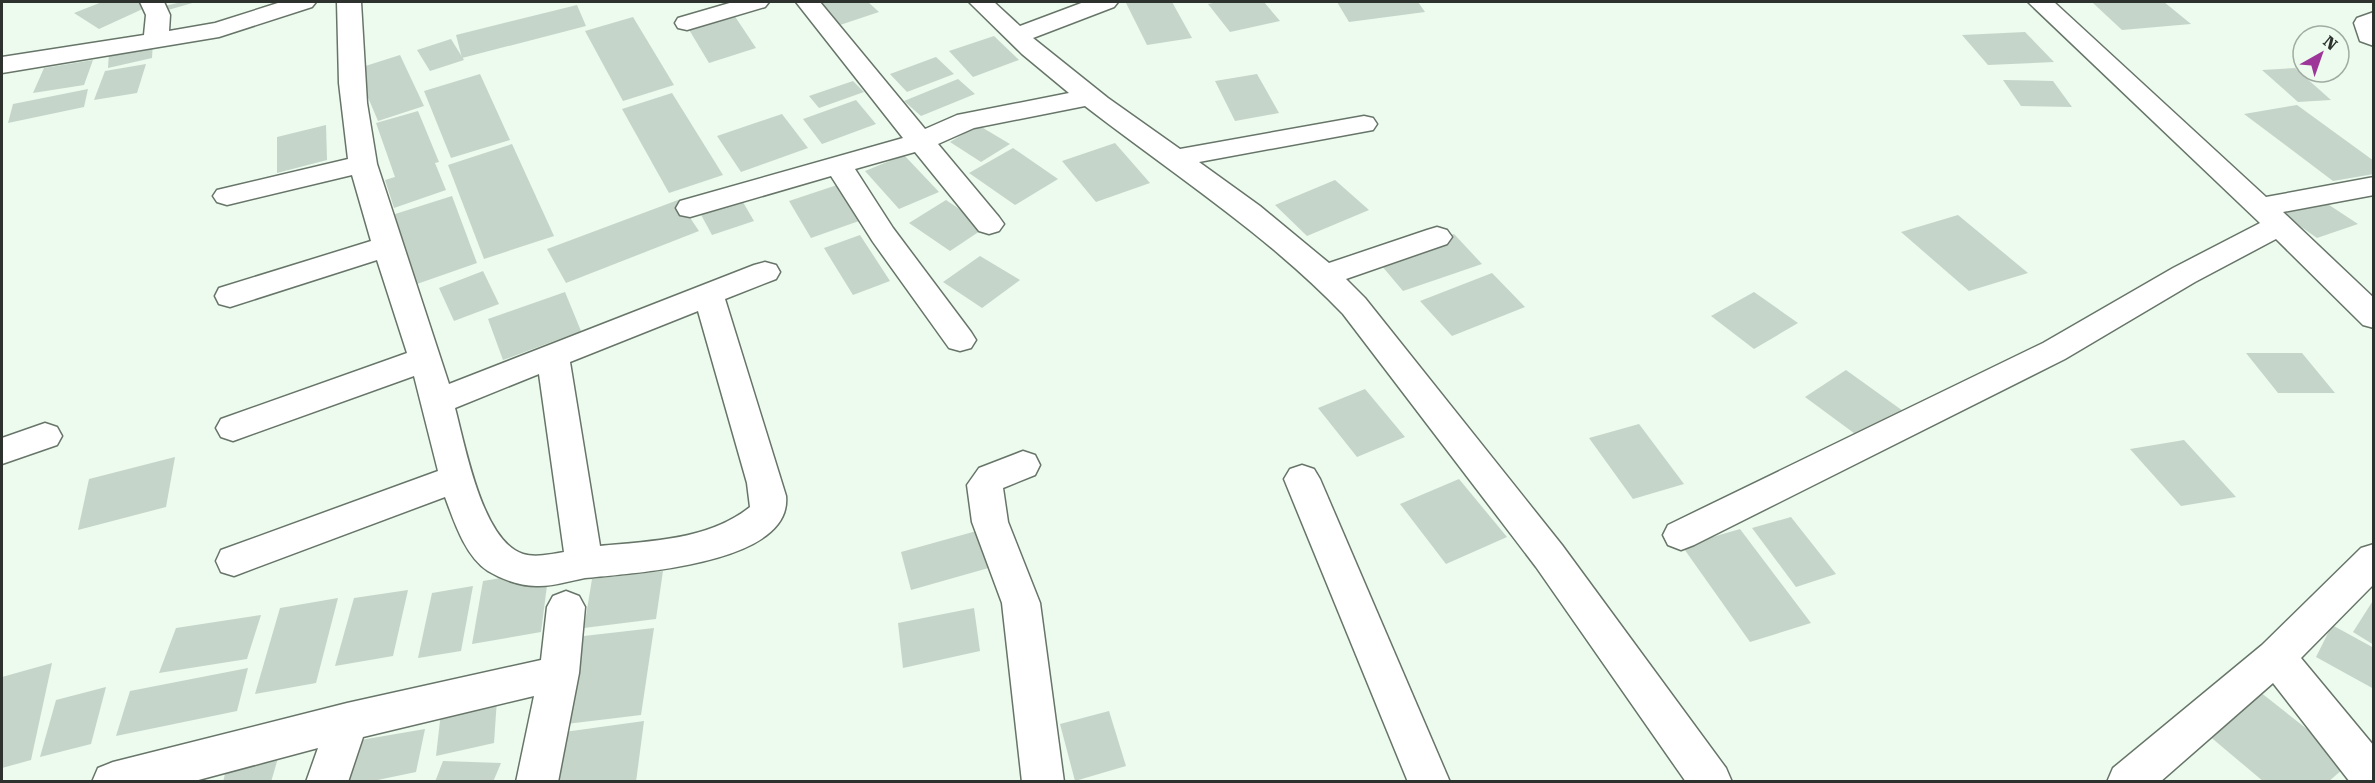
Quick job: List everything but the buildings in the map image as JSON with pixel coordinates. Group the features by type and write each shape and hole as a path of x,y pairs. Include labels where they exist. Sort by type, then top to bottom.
{"street":[{"path":"152,2 158,15 156,40"},
{"path":"2,65 219,30 303,2"},
{"path":"349,2 350,77 363,164 426,359 457,478 480,541 494,556 509,565 536,571 584,563 667,555 736,536 764,515 769,503 765,483 709,296"},
{"path":"687,23 757,2"},
{"path":"808,2 989,224"},
{"path":"981,2 1017,36 1090,97 1175,158 1326,275 1354,306 1549,556 1711,782"},
{"path":"1017,36 1058,18 1106,2"},
{"path":"2040,2 2373,316"},
{"path":"2373,19 2366,23 2369,36 2373,39"},
{"path":"690,208 922,141 966,121 1090,97"},
{"path":"1175,158 1364,124"},
{"path":"227,196 363,164"},
{"path":"837,164 883,234 960,340"},
{"path":"1681,535 2054,351 2184,275 2269,216 2373,186"},
{"path":"1326,275 1437,237"},
{"path":"230,296 389,246"},
{"path":"436,402 765,272"},
{"path":"553,356 584,563"},
{"path":"233,428 426,359"},
{"path":"2,451 45,436"},
{"path":"1023,465 991,478 985,485 990,522 1022,603 1043,782"},
{"path":"234,561 457,478"},
{"path":"1302,479 1430,782"},
{"path":"2128,782 2276,657 2373,559"},
{"path":"537,782 559,674 566,608"},
{"path":"2276,657 2373,779"},
{"path":"113,782 347,722 559,674"},
{"path":"327,782 347,722"}]}
